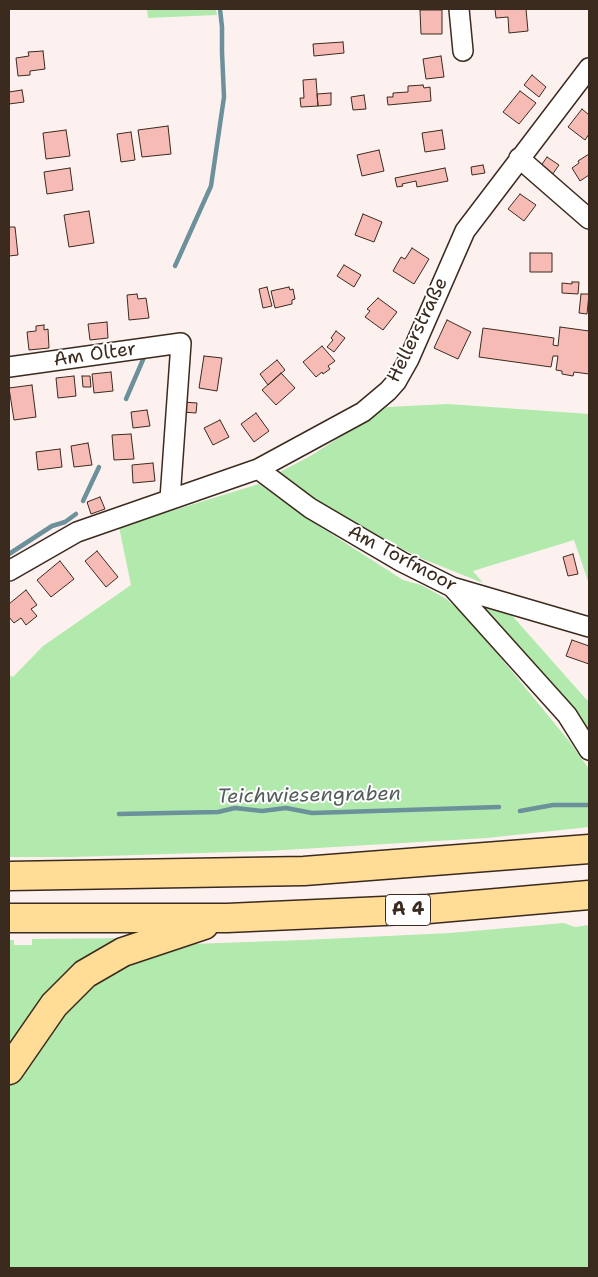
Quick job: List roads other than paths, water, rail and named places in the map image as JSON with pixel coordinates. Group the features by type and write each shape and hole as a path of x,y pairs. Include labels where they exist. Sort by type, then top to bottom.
{"highway":[{"path":"9,876 304,871 589,850"},
{"name":"A 4","path":"9,918 226,918 428,909 589,895"},
{"path":"9,1070 54,1004 85,974 123,952 226,918"}],"street":[{"path":"459,9 463,51"},
{"name":"Hellerstraße","path":"9,571 77,532 258,469 363,412 396,382 409,359 465,231 589,68"},
{"path":"519,158 589,219"},
{"name":"Am Olter","path":"9,367 181,343 170,499"},
{"name":"Am Torfmoor","path":"258,469 310,508 402,562 452,587 589,627"},
{"path":"452,587 567,715 589,750"}],"waterway":[{"path":"175,266 211,186 224,97 220,9"},
{"path":"126,399 145,355"},
{"path":"83,501 99,467"},
{"path":"9,554 52,526 65,522 76,514"},
{"name":"Teichwiesengraben","path":"520,811 553,805 589,805"},
{"name":"Teichwiesengraben","path":"119,814 218,812 235,808 262,811 286,808 312,813 499,807"}]}
